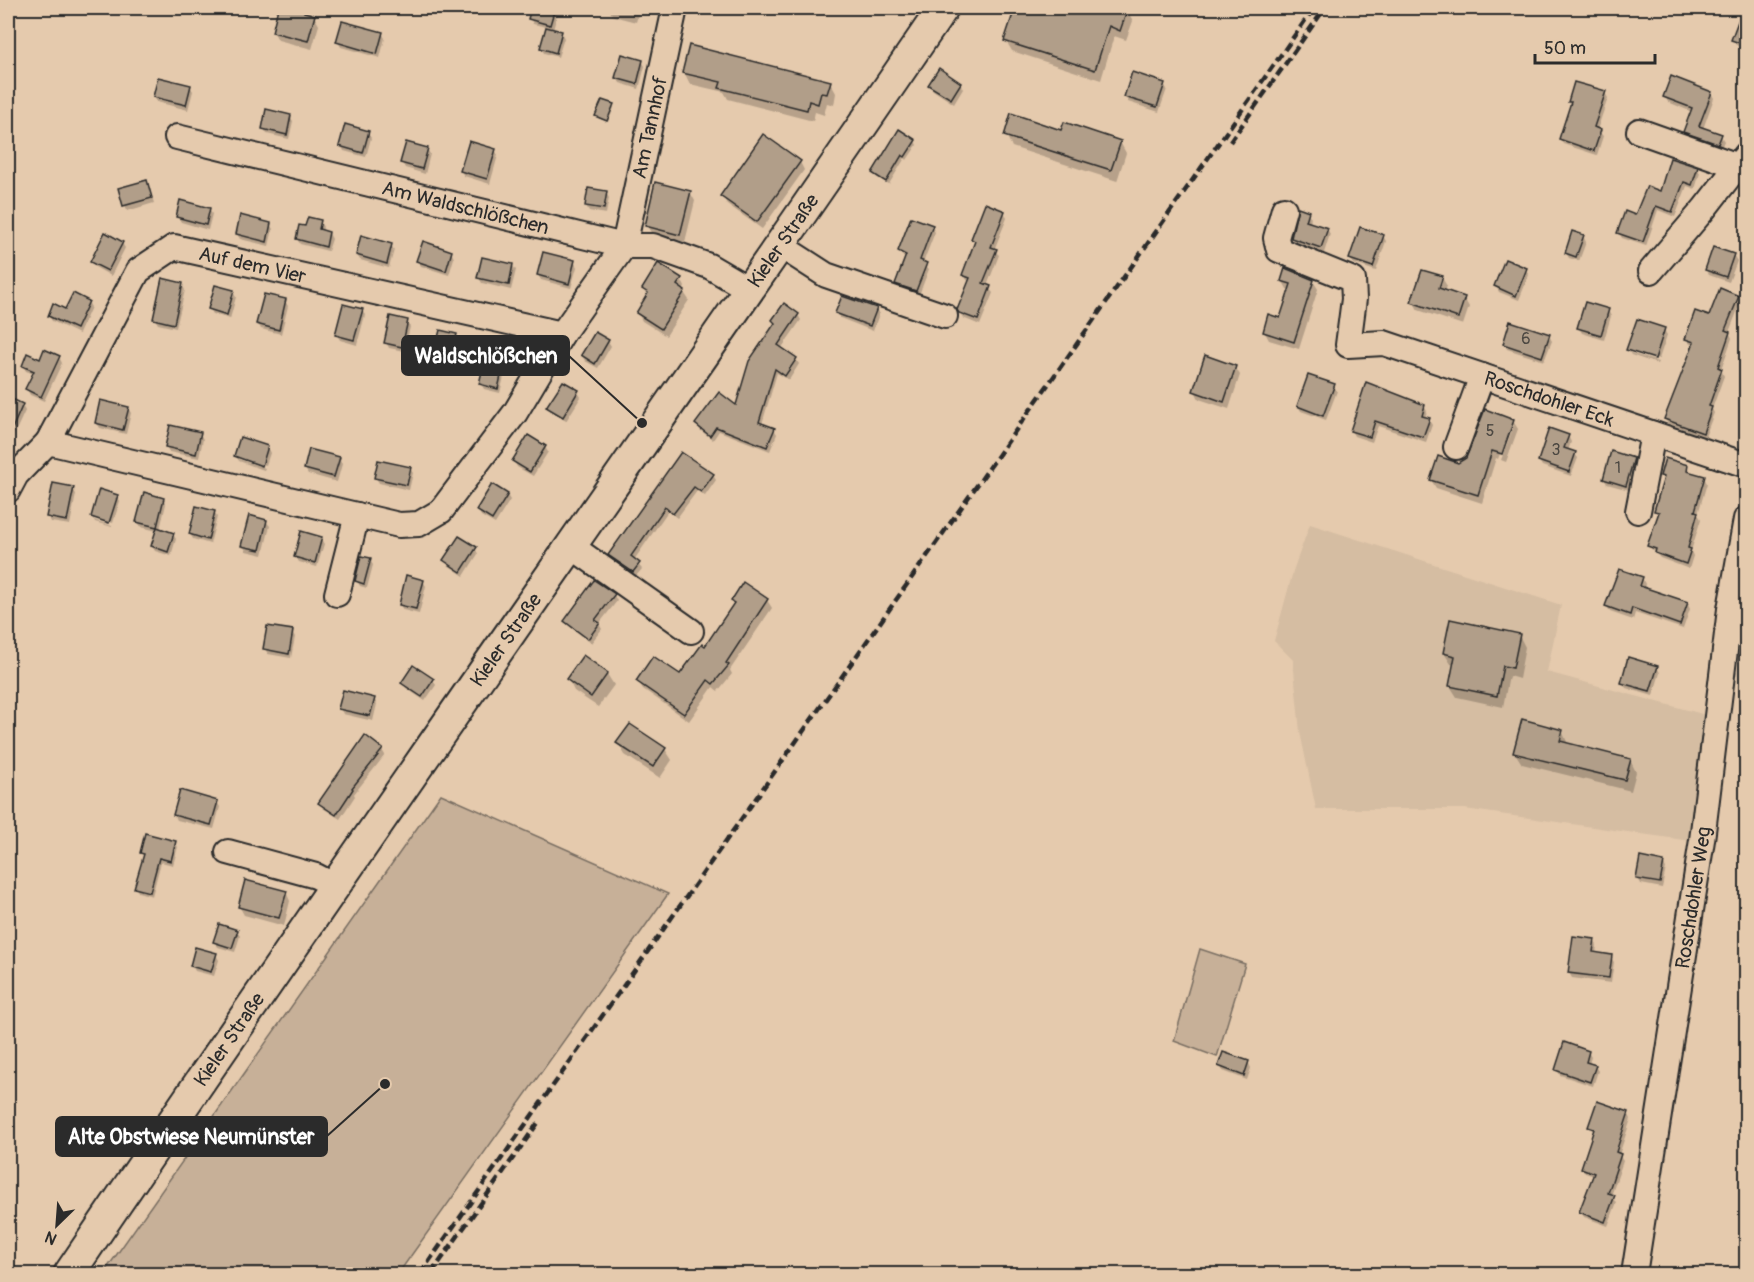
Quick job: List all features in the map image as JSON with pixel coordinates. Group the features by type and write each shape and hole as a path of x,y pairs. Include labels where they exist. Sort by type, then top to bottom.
{"main road":[{"name":"Kieler Straße","path":"69,1275 230,1036 781,246 943,8"}],"street":[{"name":"Am Tannhof","path":"624,246 675,8"},
{"path":"1639,130 1742,160 1704,209 1651,270"},
{"name":"Am Waldschlößchen","path":"177,137 624,246 652,246 709,266 750,290"},
{"name":"Roschdohler Eck","path":"1284,209 1276,238 1279,250 1353,280 1354,299 1348,345 1384,344 1746,465"},
{"path":"48,442 399,525 418,524 441,511 515,413 562,334 624,246"},
{"path":"781,246 826,275 945,316"},
{"name":"Auf dem Vier","path":"8,490 16,475 48,442 138,271 174,247 562,334"},
{"path":"1456,447 1482,376"},
{"path":"1638,511 1653,434"},
{"path":"337,594 357,515"},
{"name":"Roschdohler Weg","path":"1635,1275 1702,840 1730,609 1746,519"},
{"path":"571,546 691,631"},
{"path":"228,852 316,876 335,886"}],"shaded area":[{"path":"1310,524 1561,605 1547,672 1706,715 1691,841 1465,809 1316,809 1300,732 1293,660 1274,641 1294,568"},
{"path":"441,794 668,894 398,1274 103,1274"},
{"path":"1200,949 1245,964 1217,1057 1174,1041"}],"building":[{"path":"278,8 306,8 304,12 315,15 308,41 272,32"},
{"path":"531,8 555,8 550,25 528,19"},
{"path":"1015,8 1128,8 1120,31 1109,26 1095,70 1004,41"},
{"path":"1743,8 1746,8 1746,45 1731,40"},
{"path":"342,21 383,32 377,54 336,42"},
{"path":"546,27 562,31 556,53 540,48"},
{"path":"689,45 831,81 827,94 821,93 818,104 809,101 807,110 719,88 721,82 682,73"},
{"path":"622,54 643,60 637,84 615,78"},
{"path":"939,68 961,83 951,99 928,85"},
{"path":"1132,72 1165,83 1157,107 1124,97"},
{"path":"1671,76 1712,92 1699,126 1722,134 1718,144 1683,132 1692,108 1663,97"},
{"path":"158,77 191,85 186,105 153,97"},
{"path":"1574,82 1606,91 1594,127 1601,130 1594,151 1559,139 1571,102 1568,102"},
{"path":"602,100 614,104 607,121 595,116"},
{"path":"266,109 291,115 287,135 262,129"},
{"path":"1011,113 1061,130 1064,122 1121,141 1111,170 1004,136"},
{"path":"345,124 369,131 363,153 339,146"},
{"path":"899,129 916,140 905,157 902,155 886,182 872,173"},
{"path":"763,134 801,161 757,222 720,196"},
{"path":"469,141 496,149 487,179 460,171"},
{"path":"406,142 428,148 422,169 400,163"},
{"path":"1670,158 1698,167 1692,185 1684,182 1672,212 1656,206 1643,242 1617,233 1625,211 1635,215 1647,186 1660,191"},
{"path":"147,180 152,198 123,206 118,188"},
{"path":"655,182 691,191 680,235 645,226"},
{"path":"588,188 607,191 604,209 585,206"},
{"path":"180,200 210,208 206,225 176,217"},
{"path":"985,203 1005,211 991,247 997,249 983,283 991,286 978,320 959,313 957,310 970,278 962,275 975,241 971,239"},
{"path":"1298,207 1309,211 1306,221 1328,228 1321,248 1291,238"},
{"path":"240,215 271,223 267,242 236,234"},
{"path":"308,217 321,220 319,229 329,232 326,247 296,239 299,225 305,226"},
{"path":"911,217 933,225 920,260 927,263 916,291 895,284 906,255 898,251"},
{"path":"1360,227 1384,235 1373,267 1349,259"},
{"path":"1572,231 1584,235 1576,257 1565,253"},
{"path":"105,232 123,242 108,271 90,262"},
{"path":"361,235 392,244 387,264 356,255"},
{"path":"423,241 452,251 446,271 416,261"},
{"path":"1713,247 1734,254 1726,277 1705,270"},
{"path":"543,252 575,260 569,284 537,275"},
{"path":"482,257 513,264 509,285 477,278"},
{"path":"1505,259 1527,268 1516,296 1494,286"},
{"path":"658,263 682,278 677,285 685,291 661,329 636,313 648,293 642,289"},
{"path":"1285,268 1314,280 1294,342 1263,332 1268,314 1280,318 1291,284 1281,281"},
{"path":"1422,270 1443,276 1439,288 1465,297 1458,318 1411,302"},
{"path":"162,278 183,283 174,324 153,319"},
{"path":"215,285 234,290 227,315 208,309"},
{"path":"1720,288 1739,296 1725,330 1730,332 1718,367 1722,369 1709,406 1712,407 1703,433 1664,419 1694,342 1685,339 1695,311 1709,316"},
{"path":"73,293 89,301 76,329 48,316 53,303 65,309"},
{"path":"264,294 286,299 279,330 256,324"},
{"path":"842,296 877,308 870,326 835,313"},
{"path":"1585,302 1609,309 1601,335 1577,328"},
{"path":"784,303 799,314 778,345 797,358 785,376 775,369 759,422 775,428 767,447 716,427 710,436 695,424 719,392 736,405 749,361 775,323 772,320"},
{"path":"343,304 363,309 354,340 335,335"},
{"path":"390,316 408,320 402,347 384,343"},
{"path":"1637,319 1665,328 1655,359 1626,350"},
{"path":"1510,321 1550,334 1542,357 1503,344"},
{"path":"440,330 457,334 451,358 434,353"},
{"path":"595,332 609,340 595,364 581,355"},
{"path":"488,345 507,349 498,389 479,384"},
{"path":"44,349 60,356 41,397 25,389 34,371 22,366 27,353 40,359"},
{"path":"1205,355 1236,366 1224,402 1193,391"},
{"path":"1308,375 1335,384 1323,416 1297,406"},
{"path":"563,381 579,390 563,417 546,407"},
{"path":"1366,382 1425,405 1422,416 1430,418 1423,437 1375,421 1370,437 1350,431"},
{"path":"8,397 23,404 8,438"},
{"path":"100,400 129,407 123,430 95,423"},
{"path":"1485,409 1514,420 1502,454 1492,451 1478,495 1430,480 1438,456 1458,463 1466,458"},
{"path":"170,425 201,432 196,454 165,447"},
{"path":"1549,428 1569,435 1564,448 1576,452 1569,472 1538,461"},
{"path":"528,435 546,446 530,472 512,461"},
{"path":"240,437 268,446 262,466 234,456"},
{"path":"309,449 340,457 334,477 304,469"},
{"path":"1611,451 1634,458 1626,486 1603,479"},
{"path":"681,452 714,474 701,492 694,487 673,514 665,507 631,556 640,563 633,572 608,555"},
{"path":"1665,458 1688,465 1687,471 1705,476 1695,511 1698,512 1686,564 1655,553 1656,549 1647,546 1659,512 1654,511 1664,477 1660,476"},
{"path":"378,460 411,467 407,485 374,478"},
{"path":"53,483 74,487 67,521 46,517"},
{"path":"492,484 508,494 492,520 476,510"},
{"path":"99,489 118,495 109,523 91,517"},
{"path":"144,492 164,498 157,527 136,522"},
{"path":"196,506 215,511 208,540 189,534"},
{"path":"249,515 267,520 260,550 241,546"},
{"path":"157,527 174,533 168,552 151,546"},
{"path":"301,531 322,537 315,563 294,557"},
{"path":"459,536 477,547 461,572 443,560"},
{"path":"361,556 371,558 364,584 355,581"},
{"path":"1619,569 1643,577 1640,586 1688,602 1680,625 1632,608 1630,615 1605,606"},
{"path":"406,575 424,580 416,609 399,605"},
{"path":"594,580 615,594 595,620 600,623 588,639 564,621"},
{"path":"743,582 768,599 726,663 729,665 713,684 708,680 684,714 636,681 653,656 680,674 702,644 705,646 734,603 731,601"},
{"path":"1450,619 1520,634 1513,668 1503,666 1497,696 1449,686 1455,656 1443,653"},
{"path":"267,626 293,630 289,654 263,649"},
{"path":"583,655 608,673 591,697 566,679"},
{"path":"1628,657 1658,666 1650,691 1621,683"},
{"path":"413,665 434,679 422,697 401,683"},
{"path":"343,690 375,698 370,716 338,709"},
{"path":"1522,719 1563,730 1560,741 1631,759 1625,780 1513,753"},
{"path":"630,724 666,748 653,767 616,743"},
{"path":"365,735 383,749 352,788 336,815 318,803"},
{"path":"180,790 218,801 211,825 173,815"},
{"path":"145,833 176,841 171,861 159,858 150,892 134,888 144,854 140,853"},
{"path":"1640,857 1664,862 1660,883 1636,879"},
{"path":"245,880 287,891 279,918 238,907"},
{"path":"219,924 238,930 232,948 213,942"},
{"path":"1573,936 1595,939 1593,952 1612,955 1609,978 1568,973"},
{"path":"195,947 217,953 211,972 190,966"},
{"path":"1564,1042 1589,1051 1586,1062 1596,1065 1590,1082 1555,1070"},
{"path":"1223,1052 1249,1061 1244,1076 1218,1066"},
{"path":"1597,1101 1629,1112 1616,1152 1621,1154 1608,1193 1615,1195 1605,1222 1579,1212 1594,1173 1581,1168 1594,1129 1588,1127"}],"railway":[{"path":"420,1274 1314,8"},
{"path":"1230,142 1325,8"},
{"path":"431,1274 540,1120"}],"place":[{"name":"Waldschlößchen","path":"642,423"},
{"name":"Alte Obstwiese Neumünster","path":"385,1084"}]}
